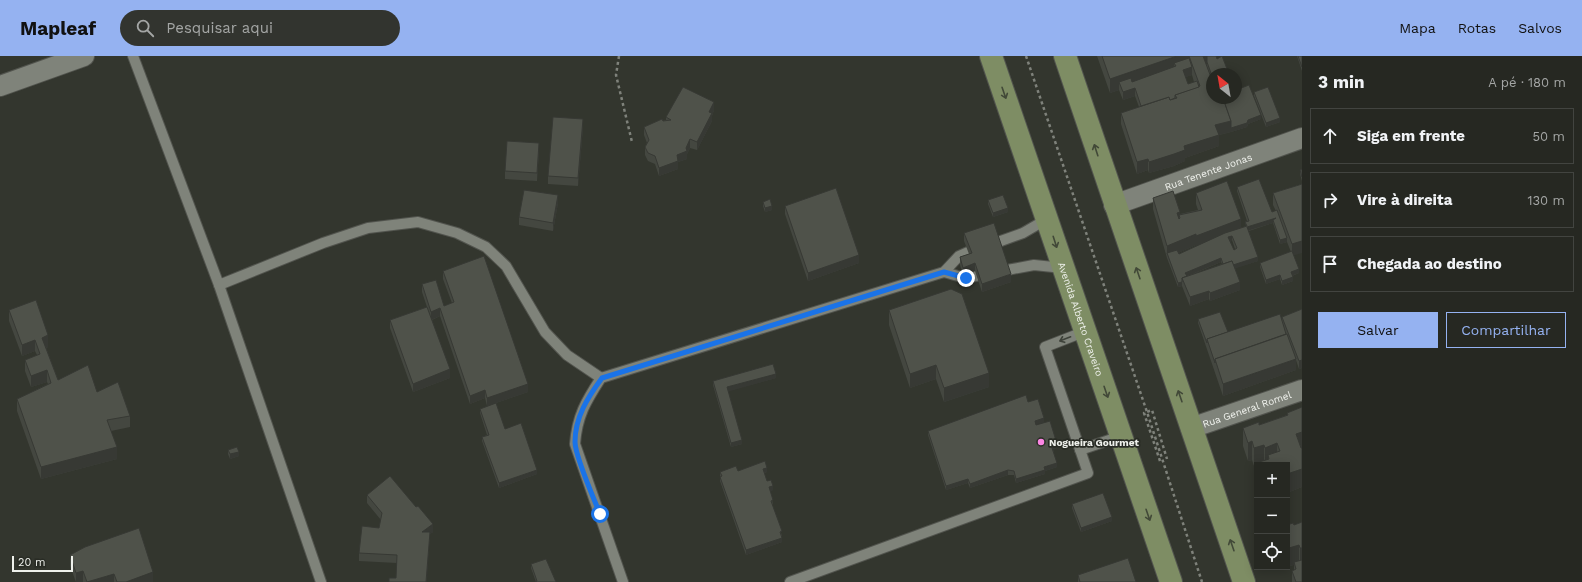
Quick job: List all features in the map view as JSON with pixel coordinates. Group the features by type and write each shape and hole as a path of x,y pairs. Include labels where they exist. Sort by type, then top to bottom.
{"main road":[{"name":"Avenida Alberto Craveiro","path":"991,56 1171,582"},
{"path":"1065,56 1114,205 1244,582"}],"street":[{"path":"0,86 84,56"},
{"name":"Rua Tenente Jonas","path":"1114,205 1302,138"},
{"name":"Rua General Romel","path":"1191,428 1302,390"}],"lane":[{"path":"133,56 219,286 321,582"},
{"path":"998,242 1023,233 1047,219"},
{"path":"219,286 323,243 368,228 418,222 457,233 486,247 506,266 545,332 567,354 602,378"},
{"path":"623,582 575,444 577,425 588,398 602,378 944,272 959,256 968,252"},
{"path":"1007,270 1034,265 1063,268"},
{"path":"944,272 966,278 976,276"},
{"path":"790,582 1088,473 1045,347 1086,331"},
{"path":"1080,450 1121,436"}],"path":[{"path":"619,56 616,75 632,142"},
{"path":"1026,56 1147,412 1202,582"},
{"path":"1160,461 1144,413 1152,410 1167,459"}],"building":[{"path":"1102,56 1177,56 1110,79"},
{"path":"1189,56 1203,56 1208,68 1206,68 1206,104 1225,104 1231,121 1215,125 1219,135 1184,146 1185,150 1149,162 1148,159 1137,162 1121,113 1169,97 1170,100 1177,98 1175,95 1200,86"},
{"path":"1207,56 1216,56 1217,59 1222,56 1227,68 1209,68"},
{"path":"1298,56 1302,56 1302,67"},
{"path":"1189,58 1192,67 1183,70 1188,84 1197,81 1199,87 1175,95 1175,98 1170,100 1169,97 1141,106 1135,88 1123,92 1119,82 1131,78 1132,82 1176,66 1174,63"},
{"path":"1249,85 1261,115 1248,120 1247,123 1231,128 1231,121 1225,104 1242,104 1242,88"},
{"path":"683,87 714,102 709,112 712,113 697,142 690,139 686,148 687,151 677,155 678,161 659,168 655,156 648,153 645,147 649,140 644,127 662,119 663,121 671,120 666,117"},
{"path":"1268,87 1280,118 1266,123 1254,92"},
{"path":"553,117 583,119 578,178 548,176"},
{"path":"507,141 539,143 537,173 505,171"},
{"path":"1259,179 1272,212 1277,210 1287,238 1280,240 1273,220 1276,218 1247,227 1258,257 1233,265 1232,261 1223,264 1221,258 1185,273 1187,276 1182,278 1182,282 1178,283 1167,253 1177,250 1179,254 1225,233 1247,226 1245,222 1249,221 1237,187","holes":["1232,236 1237,248 1234,250 1228,237"]},
{"path":"1227,181 1241,219 1196,236 1196,234 1167,246 1153,198 1173,191 1180,212 1177,213 1179,219 1179,215 1202,210 1196,193"},
{"path":"1302,184 1302,241 1292,244 1273,193"},
{"path":"836,188 859,255 808,273 785,206"},
{"path":"524,190 558,195 553,223 519,217"},
{"path":"1003,195 1008,208 993,213 988,200"},
{"path":"770,199 772,206 765,208 763,202"},
{"path":"994,223 1011,274 982,284 975,263 963,268 960,257 972,253 964,233"},
{"path":"1292,251 1299,269 1291,272 1293,277 1282,281 1280,275 1266,280 1260,263"},
{"path":"484,256 528,384 487,398 485,390 470,396 440,308 431,312 422,284 436,280 444,306 454,302 443,271"},
{"path":"1232,261 1240,282 1210,293 1209,291 1190,297 1182,278"},
{"path":"951,289 962,294 989,373 944,388 936,365 910,374 889,310"},
{"path":"36,300 48,335 42,338 58,380 88,365 97,392 118,382 130,416 107,420 117,447 41,467 17,399 51,383 47,370 31,376 25,360 40,354 35,340 22,345 9,310"},
{"path":"427,307 450,369 413,384 390,320"},
{"path":"1302,309 1302,360 1299,361 1282,317"},
{"path":"1220,312 1228,332 1207,339 1207,343 1198,319"},
{"path":"1280,314 1286,334 1215,359 1215,363 1207,339"},
{"path":"1287,334 1296,359 1223,384 1215,359"},
{"path":"773,364 776,374 727,387 742,440 731,443 713,381"},
{"path":"1026,395 1028,402 1038,399 1044,418 1035,421 1036,425 1050,421 1057,444 1051,445 1057,463 1044,467 1045,470 1016,479 1014,471 1008,470 970,484 968,479 946,486 928,431"},
{"path":"496,403 505,429 521,423 537,470 499,483 482,437 489,435 480,409"},
{"path":"1302,407 1302,432 1296,434 1302,448 1302,469 1290,473 1290,462 1259,462 1269,459 1268,455 1280,451 1277,443 1265,448 1264,445 1254,448 1252,441 1248,443 1243,428 1259,422 1259,425 1288,415 1287,413"},
{"path":"237,447 239,452 230,454 228,450"},
{"path":"765,461 767,468 763,469 767,481 771,480 773,486 769,487 773,500 771,501 782,531 780,532 782,538 746,550 720,477 722,476 720,472 736,466 738,471"},
{"path":"390,476 416,507 418,506 433,524 422,532 430,532 426,582 389,582 389,578 396,578 397,555 359,553 362,526 379,528 382,513 367,495"},
{"path":"1103,493 1112,517 1081,528 1072,504"},
{"path":"1302,522 1302,548 1300,548 1299,545 1290,548 1290,524 1293,523 1294,525"},
{"path":"139,528 153,572 126,582 117,582 114,574 87,582 83,571 76,573 70,555 85,547"},
{"path":"1128,558 1136,582 1080,582 1078,575"},
{"path":"546,559 556,582 535,582 537,581 531,564"},
{"path":"1302,560 1302,582 1296,582 1292,571 1296,569 1294,562"}],"place":[{"name":"Nogueira Gourmet","path":"1041,442"}],"route":[{"path":"600,514 575,444 577,425 588,398 602,378 944,272 966,278"}]}
